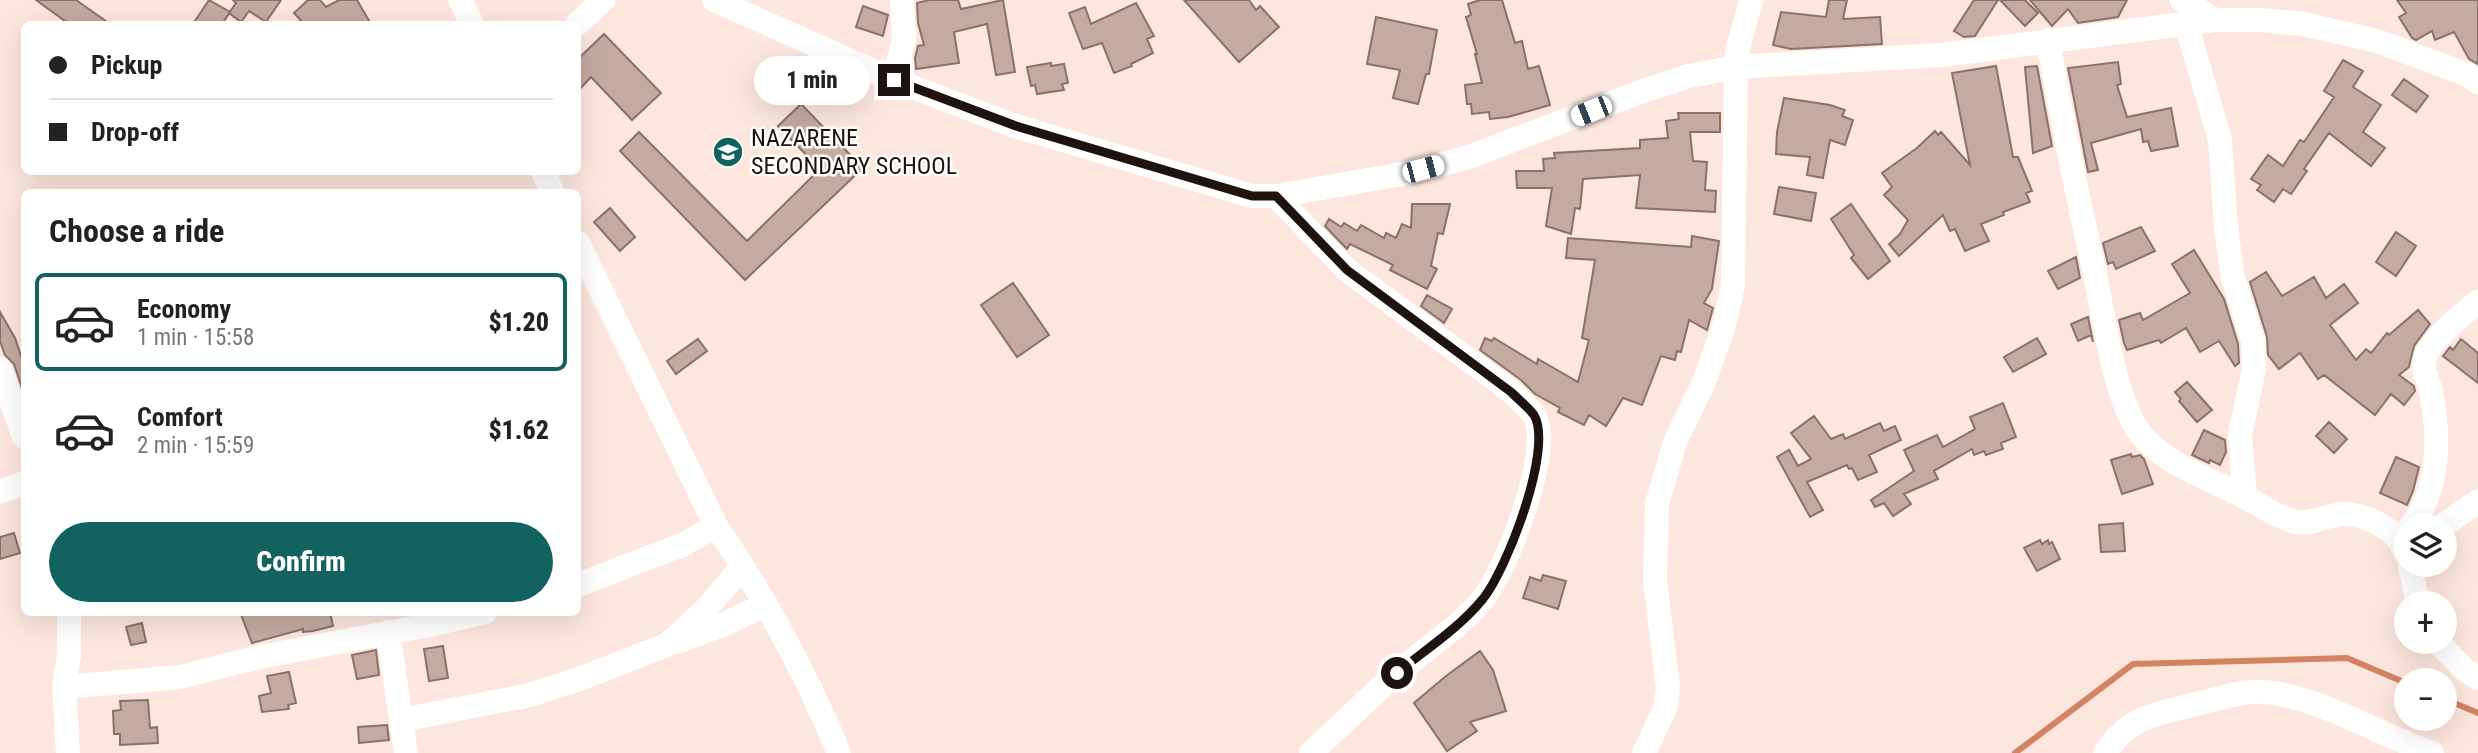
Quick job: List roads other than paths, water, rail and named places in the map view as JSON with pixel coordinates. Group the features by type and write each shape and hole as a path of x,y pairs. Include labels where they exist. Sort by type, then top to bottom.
{"street":[{"path":"460,0 470,21"},
{"path":"580,21 603,0"},
{"path":"714,0 894,80 1016,126 1252,196 1276,196 1402,174 1466,158 1689,76 1735,67 1942,55 2048,40 2184,12 2215,20 2303,24 2377,41 2475,75"},
{"path":"894,80 904,40 902,0"},
{"path":"1644,753 1666,706 1668,687 1655,581 1657,504 1675,442 1704,382 1724,326 1733,285 1735,67 1751,0"},
{"path":"2184,12 2220,140 2233,278 2253,341 2254,369 2240,435 2245,497"},
{"path":"2048,40 2083,228 2110,348 2129,415 2142,436 2162,454 2279,517 2299,523 2343,514 2364,518 2394,532"},
{"path":"1276,196 1347,270 1511,392 1535,416 1540,442 1533,484 1497,578 1484,598 1471,612 1397,673 1311,753"},
{"path":"581,249 716,526 743,566 796,657 839,753"},
{"path":"2418,514 2428,497 2435,466 2435,412 2431,387 2423,370 2424,360 2434,344 2478,301"},
{"path":"0,369 21,428"},
{"path":"0,492 21,484"},
{"path":"2457,516 2478,501"},
{"path":"581,584 682,545 716,526"},
{"path":"667,645 706,609 743,566"},
{"path":"401,720 530,695 591,675 727,623 766,604"},
{"path":"68,753 64,687 69,656 69,616"},
{"path":"64,687 180,677 266,656 466,616"},
{"path":"388,632 406,753"},
{"path":"2450,654 2466,671 2478,678"},
{"path":"2105,753 2115,737 2125,728 2148,715 2252,692 2296,697 2432,753"}],"waterway":[{"path":"2015,753 2133,664 2347,658 2394,678"},
{"path":"2457,704 2478,713"}],"place":[{"name":"NAZARENE SECONDARY SCHOOL","path":"728,152"}]}
